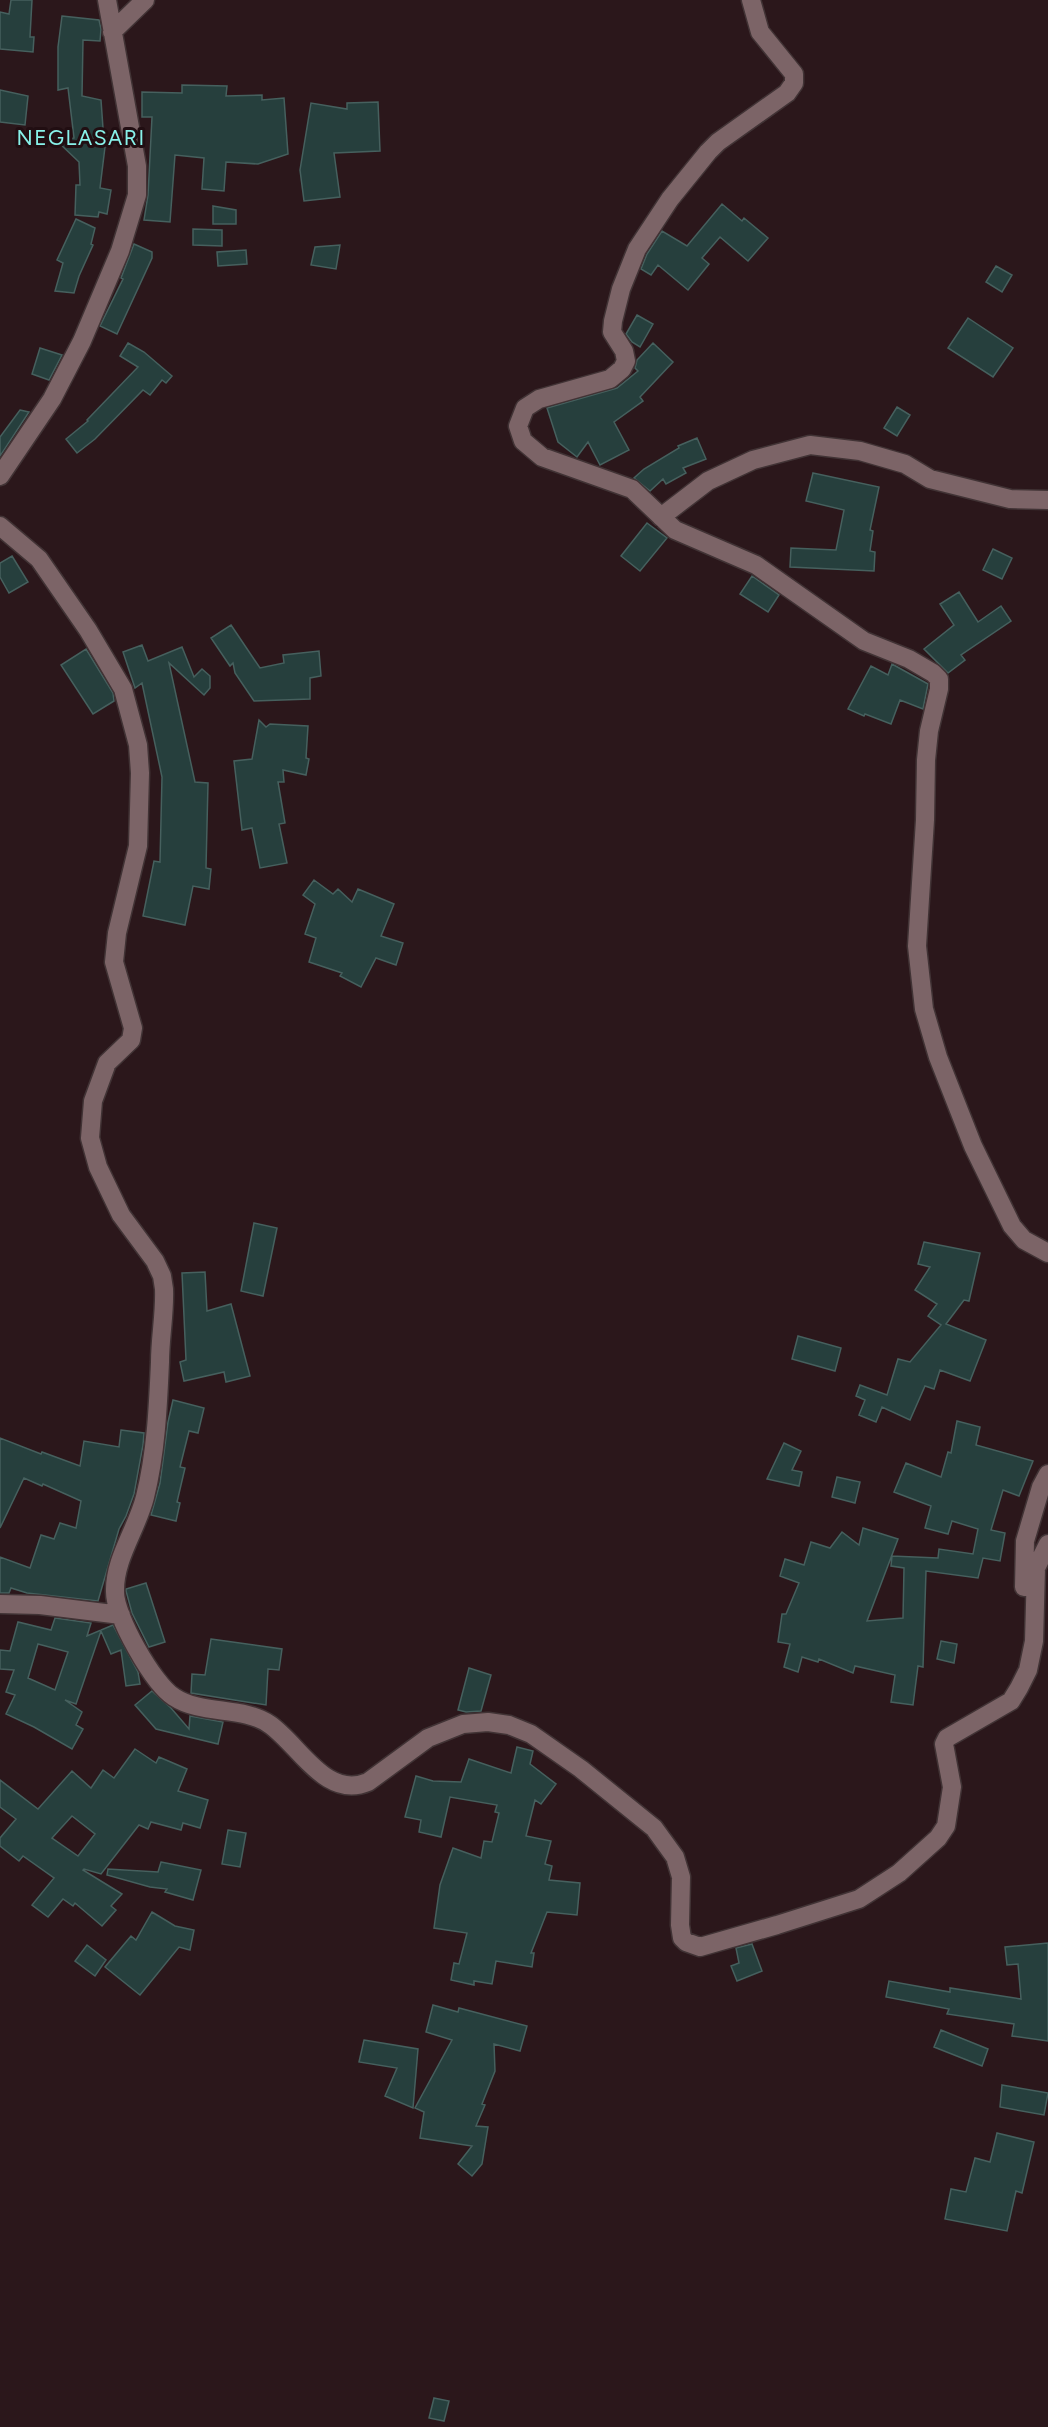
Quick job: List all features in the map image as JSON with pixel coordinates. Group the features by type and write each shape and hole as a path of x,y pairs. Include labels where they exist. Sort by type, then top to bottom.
{"street":[{"path":"0,476 52,399 82,341 120,251 137,195 137,166 107,0"},
{"path":"112,32 146,0"},
{"path":"751,0 760,32 794,74 793,87 788,93 718,142 708,152 670,199 637,249 621,289 613,321 612,332 624,351 626,361 622,369 610,379 531,403 525,408 518,426 523,441 542,457 626,485 680,532 756,565 864,641 909,658 933,673 939,680 926,760 918,946 924,1009 938,1057 973,1146 1012,1226 1024,1240 1048,1253"},
{"path":"661,517 708,481 753,460 810,445 860,451 905,465 930,479 1010,499 1048,500"},
{"path":"0,526 39,559 88,630 123,689 139,754 138,846 117,933 114,962 133,1028 131,1040 107,1064 93,1101 90,1138 98,1167 121,1215 155,1261 162,1276 164,1289 160,1387 151,1470 135,1526 117,1572 115,1594 120,1615 138,1651 164,1690 174,1698 199,1706 251,1716 267,1722 321,1773 344,1785 358,1786 368,1782 428,1738 463,1724 488,1722 509,1725 531,1734 581,1769 654,1828 675,1857 681,1877 682,1938 700,1947 859,1899 900,1874 938,1838 946,1826 952,1787 944,1750 947,1738 1011,1701 1028,1670 1034,1641 1036,1568 1048,1544"},
{"path":"1028,1670 1024,1643 1025,1541 1041,1487 1048,1474"},
{"path":"0,1604 40,1605 120,1615"}],"building":[{"path":"11,0 32,0 30,37 34,37 33,52 0,49 0,12 9,14"},
{"path":"62,16 99,20 101,29 100,41 83,40 82,96 101,100 103,128 109,146 105,147 100,188 111,190 107,214 99,212 98,217 75,215 76,185 80,185 79,162 58,142 74,138 68,88 58,90 58,47"},
{"path":"182,85 227,86 226,96 262,95 262,100 284,98 288,154 258,164 226,162 224,191 202,189 204,158 175,155 170,222 144,220 148,195 152,117 142,117 142,92 182,93"},
{"path":"0,90 28,96 25,125 0,122"},
{"path":"378,102 380,151 334,153 340,197 304,201 300,170 311,103 347,109 347,103"},
{"path":"722,204 742,221 744,218 768,238 748,261 720,237 702,258 709,264 688,290 658,265 651,275 641,269 647,254 662,231 687,246"},
{"path":"213,206 236,210 236,224 213,224"},
{"path":"76,219 95,228 91,244 93,245 74,293 55,291 63,263 57,260"},
{"path":"193,229 222,230 222,246 193,245"},
{"path":"134,244 152,252 152,258 117,334 100,326 123,279 121,278"},
{"path":"340,245 336,269 311,265 315,247"},
{"path":"246,250 247,264 218,266 217,252"},
{"path":"996,266 1012,275 1002,292 986,282"},
{"path":"637,315 653,324 640,347 626,334"},
{"path":"968,318 1013,348 993,377 948,348"},
{"path":"128,343 144,352 172,376 166,383 162,380 150,395 143,390 95,439 77,453 66,439 88,421 138,367 120,356"},
{"path":"653,343 673,362 640,397 643,401 614,422 629,450 600,465 588,442 577,457 558,442 547,408 617,388 638,371 635,368 637,360"},
{"path":"40,348 62,355 49,380 32,374"},
{"path":"897,407 910,415 897,436 884,428"},
{"path":"20,410 29,412 0,456 0,437"},
{"path":"697,438 706,459 683,468 686,473 666,484 663,479 650,491 634,478 644,469 679,448 678,446"},
{"path":"813,473 879,487 870,530 873,531 870,551 875,552 874,571 790,567 791,548 836,550 844,510 806,501"},
{"path":"647,523 667,538 640,571 621,556"},
{"path":"993,549 1012,558 1002,579 983,570"},
{"path":"12,556 28,582 9,593 0,577 0,563"},
{"path":"752,576 779,595 768,612 740,594"},
{"path":"959,592 978,622 1001,606 1011,621 961,655 965,660 948,673 924,649 954,625 940,604"},
{"path":"231,625 260,668 284,663 283,655 319,651 321,676 310,678 310,699 254,701 235,673 233,663 230,666 211,638"},
{"path":"142,645 148,661 182,647 194,677 202,669 210,676 210,688 204,695 169,663 195,782 208,783 206,868 211,869 209,889 193,886 185,925 143,916 154,861 160,862 162,777 142,683 135,688 123,652"},
{"path":"86,649 113,693 114,701 93,714 61,665"},
{"path":"892,664 928,684 923,709 900,700 891,724 848,709 871,666 888,675"},
{"path":"259,720 266,727 270,724 308,726 306,758 309,759 306,775 283,770 284,782 278,782 285,823 279,824 287,863 260,868 252,828 242,830 234,761 252,759"},
{"path":"314,880 333,894 338,889 352,902 358,889 394,904 381,936 403,943 396,965 376,958 361,987 340,976 342,973 309,962 316,938 305,934 315,904 303,895"},
{"path":"254,1223 277,1228 263,1296 241,1291"},
{"path":"924,1242 980,1253 969,1301 964,1300 946,1324 986,1340 970,1381 940,1370 934,1389 925,1386 910,1420 882,1407 876,1422 859,1415 865,1400 856,1396 860,1385 887,1395 898,1359 910,1362 941,1325 928,1316 937,1304 915,1290 930,1267 918,1264"},
{"path":"205,1272 207,1311 231,1304 250,1376 226,1382 224,1372 184,1381 180,1362 186,1360 182,1273"},
{"path":"798,1336 841,1348 835,1371 792,1359"},
{"path":"173,1400 204,1408 198,1433 189,1431 180,1467 185,1468 177,1502 180,1503 176,1521 151,1515 160,1483"},
{"path":"957,1421 980,1427 976,1445 1033,1461 1019,1496 1003,1490 991,1530 1005,1533 1000,1561 983,1558 978,1578 926,1571 923,1667 918,1666 913,1705 891,1702 895,1675 855,1666 853,1673 819,1659 818,1662 802,1657 798,1672 784,1667 790,1644 778,1642 782,1614 786,1614 799,1583 780,1576 785,1559 804,1565 811,1542 830,1548 842,1532 859,1545 863,1528 898,1539 867,1621 903,1618 904,1568 891,1566 892,1556 938,1558 939,1549 973,1554 978,1529 952,1521 948,1534 925,1528 931,1506 894,1492 906,1463 941,1477 948,1452 951,1453"},
{"path":"121,1430 144,1433 143,1445 134,1494 119,1529 98,1601 27,1593 11,1588 9,1593 0,1593 0,1557 30,1568 41,1535 54,1539 60,1523 76,1528 81,1501 24,1478 0,1528 0,1438 80,1466 84,1441 119,1447"},
{"path":"784,1443 801,1451 792,1470 802,1472 799,1486 767,1479"},
{"path":"837,1477 860,1482 855,1503 832,1497"},
{"path":"146,1583 165,1642 149,1647 132,1613 126,1591 126,1589"},
{"path":"55,1618 91,1623 87,1636 113,1625 138,1672 140,1684 126,1686 121,1650 111,1654 101,1631 76,1704 65,1700 82,1712 76,1725 83,1729 72,1749 6,1714 15,1695 6,1692 14,1670 0,1669 0,1650 10,1651 18,1622 51,1630","holes":["38,1644 68,1652 55,1690 28,1678"]},
{"path":"211,1639 282,1649 279,1670 268,1669 266,1705 191,1693 192,1674 205,1675"},
{"path":"941,1641 957,1644 954,1663 937,1659"},
{"path":"469,1668 491,1675 481,1711 458,1710"},
{"path":"152,1691 189,1729 190,1716 223,1722 218,1744 156,1729 135,1705"},
{"path":"517,1747 533,1751 530,1764 556,1784 541,1804 535,1800 526,1836 551,1841 545,1864 552,1866 549,1880 580,1883 577,1915 547,1912 531,1953 534,1953 532,1967 496,1961 492,1984 474,1981 474,1985 451,1980 454,1963 459,1964 467,1933 434,1928 440,1885 453,1848 481,1858 484,1841 492,1842 499,1813 495,1812 497,1805 450,1797 441,1837 419,1832 421,1820 405,1817 416,1776 433,1781 461,1782 469,1759 511,1773"},
{"path":"135,1749 156,1763 159,1757 187,1769 178,1791 208,1800 200,1828 183,1823 181,1830 151,1822 148,1829 139,1825 101,1874 83,1870 122,1894 111,1906 116,1910 102,1926 75,1903 73,1906 63,1899 48,1917 32,1905 54,1878 23,1856 19,1861 0,1846 0,1838 16,1819 0,1807 0,1780 38,1809 72,1771 91,1788 103,1770 114,1778","holes":["72,1816 95,1834 78,1856 52,1838"]},
{"path":"228,1830 246,1833 240,1867 222,1864"},
{"path":"161,1862 201,1870 193,1900 165,1892 167,1889 150,1887 107,1875 108,1869 158,1872"},
{"path":"152,1912 175,1926 194,1930 190,1950 179,1947 140,1995 105,1967 131,1936 136,1940"},
{"path":"1048,1943 1048,2041 1012,2036 1014,2024 947,2014 949,2009 886,1997 889,1981 950,1992 950,1988 1021,1999 1018,1964 1007,1965 1005,1947"},
{"path":"752,1944 762,1971 737,1981 731,1966 739,1963 736,1948"},
{"path":"87,1945 106,1960 95,1976 75,1961"},
{"path":"433,2005 458,2012 459,2008 527,2026 520,2051 494,2044 495,2071 476,2126 488,2127 482,2164 472,2176 458,2164 472,2146 420,2138 424,2112 415,2108 452,2040 426,2032"},
{"path":"941,2030 988,2049 982,2066 934,2047"},
{"path":"364,2040 418,2049 413,2108 385,2096 397,2068 359,2062"},
{"path":"1002,2085 1048,2093 1044,2115 1000,2107"},
{"path":"997,2133 1034,2142 1022,2193 1016,2191 1007,2231 945,2219 951,2189 966,2192 975,2158 990,2162"},
{"path":"434,2398 449,2401 444,2421 429,2418"}],"district":[{"name":"NEGLASARI","path":"81,138"}]}
